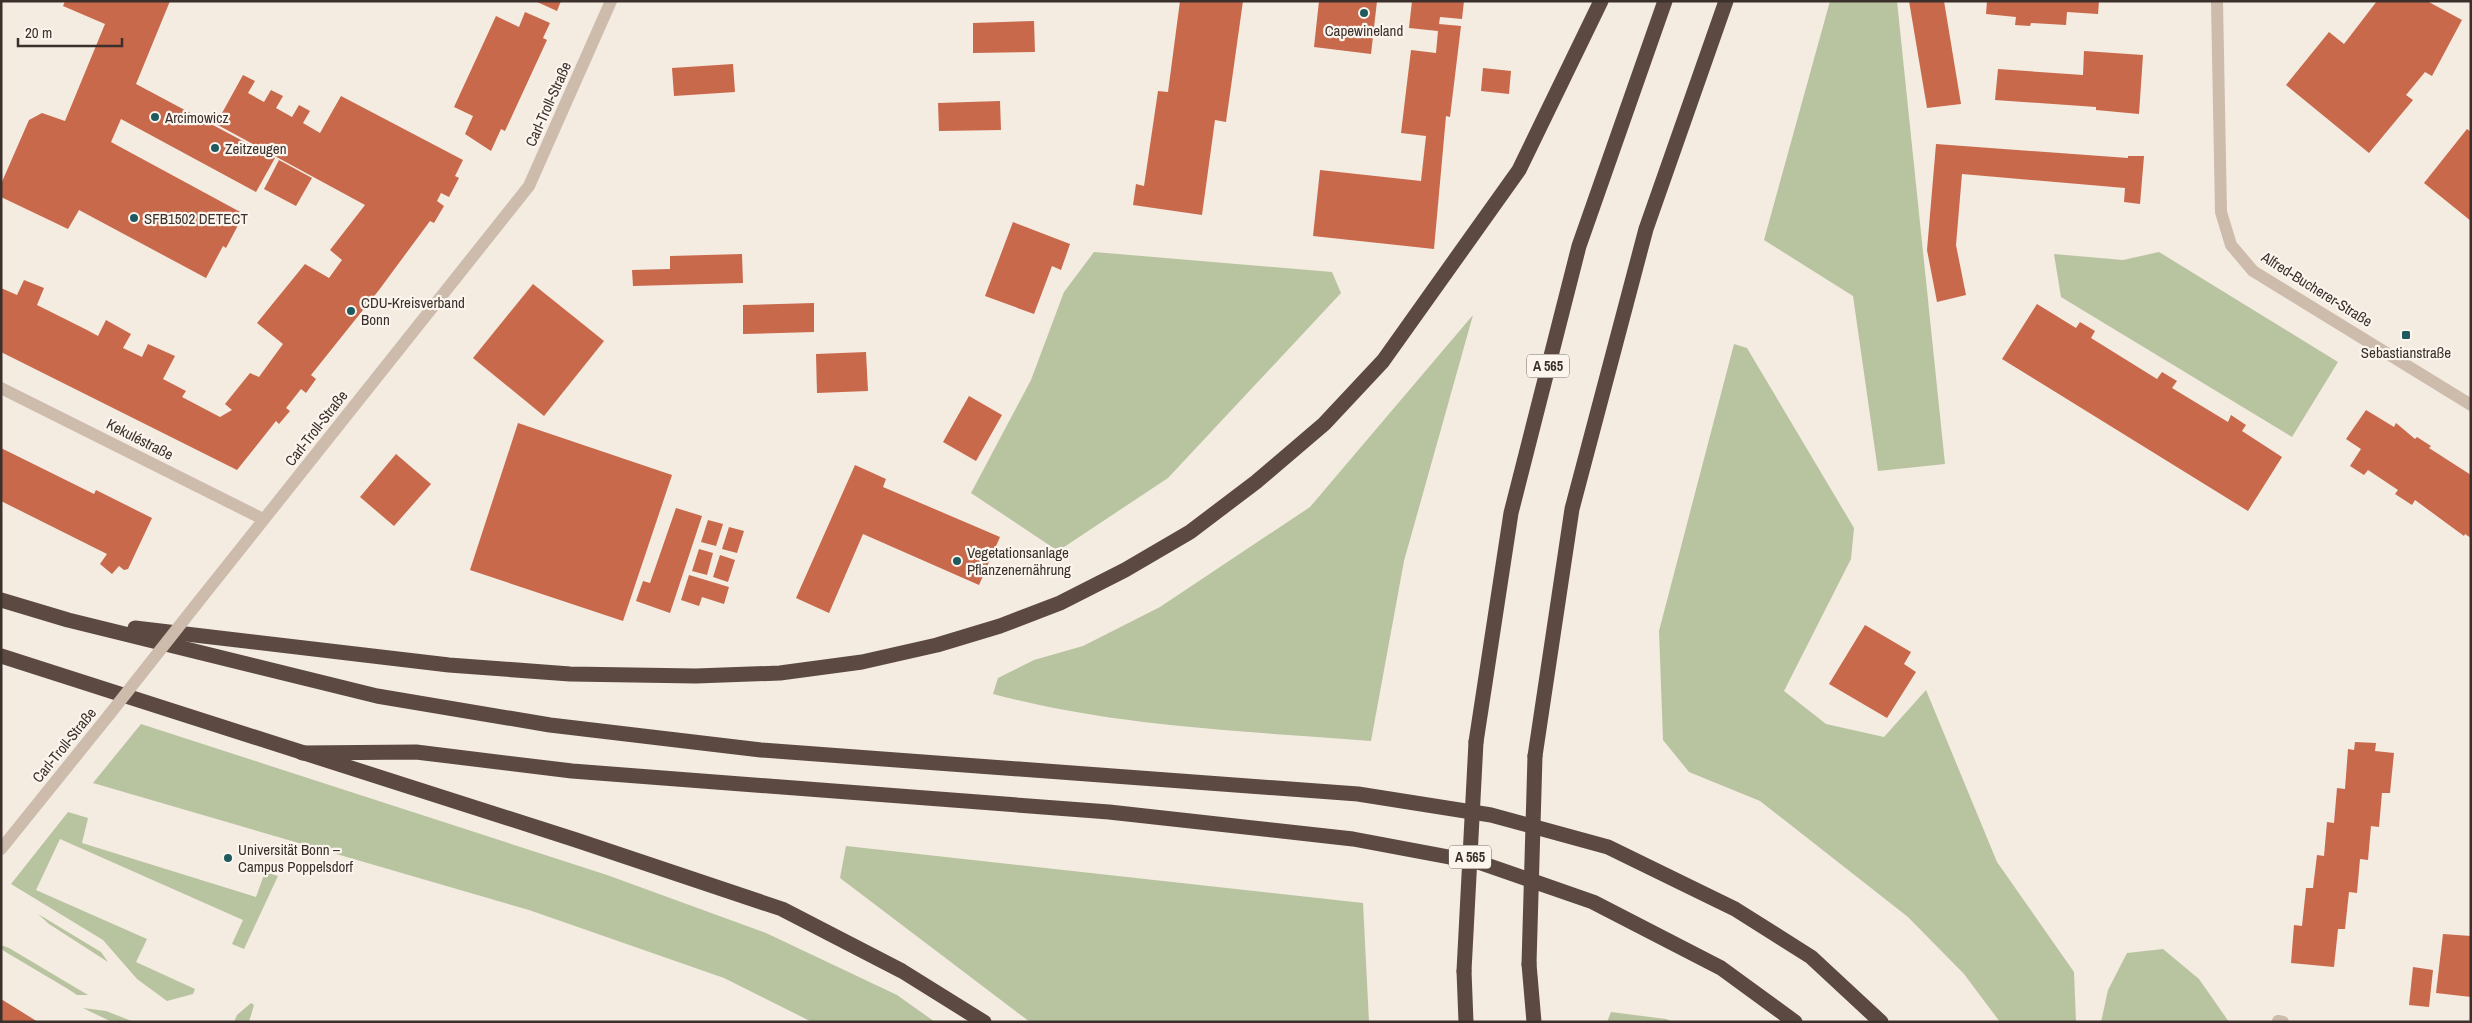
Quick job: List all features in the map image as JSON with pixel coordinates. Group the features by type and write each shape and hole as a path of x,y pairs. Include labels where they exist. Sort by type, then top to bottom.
{"highway":[{"path":"68,620 449,665 570,674 696,676 780,673 862,662 937,645 1000,626 1060,602 1125,570 1197,526 1256,482 1324,424 1383,361 1519,170 1600,1"},
{"name":"A 565","path":"1466,1022 1464,971 1476,742 1510,513 1576,256 1665,1"},
{"path":"1534,1022 1529,964 1535,756 1572,509 1646,229 1726,1"},
{"path":"1,600 68,620 377,696 550,725 761,750 1358,794 1491,815 1608,846 1735,909 1811,957 1871,1010 1881,1022"},
{"path":"1,656 586,843 782,908 902,971 984,1022"},
{"path":"302,753 416,752 572,771 1109,812 1353,839 1481,863 1593,902 1721,968 1795,1022"}],"street":[{"name":"Carl-Troll-Straße","path":"1,849 110,715 529,186 611,1"},
{"name":"Alfred-Bucherer-Straße","path":"2217,1 2221,212 2231,245 2254,272 2471,405"},
{"name":"Kekuléstraße","path":"1,388 264,519"},
{"path":"2278,1021 2283,1022"}],"green space":[{"path":"1830,1 1897,1 1945,464 1878,471 1853,296 1764,240"},
{"path":"1094,252 1332,272 1341,293 1168,478 1058,551 971,493 1031,380 1064,292"},
{"path":"2159,252 2338,362 2292,437 2061,297 2054,254 2123,260"},
{"path":"1473,315 1404,561 1371,741 1133,721 1039,705 993,694 998,678 1034,660 1083,646 1160,607 1310,507"},
{"path":"1734,344 1747,348 1854,528 1851,559 1784,691 1826,724 1884,737 1926,690 1997,862 2074,972 2076,1022 2000,1022 1964,974 1908,917 1760,801 1689,772 1663,740 1659,631"},
{"path":"141,724 607,875 766,933 897,995 935,1022 812,1022 724,978 529,910 93,783"},
{"path":"68,812 88,818 82,843 256,897 265,872 278,876 244,949 232,944 243,920 60,839 36,890 147,939 136,962 195,989 193,994 167,1001 137,979 103,940 11,884"},
{"path":"846,846 1363,903 1369,1022 1030,1022 840,878"},
{"path":"38,914 101,952 108,962 49,924"},
{"path":"1,945 88,995 77,995 1,949"},
{"path":"2163,949 2199,979 2229,1022 2101,1022 2108,990 2127,953"},
{"path":"251,1003 254,1005 249,1022 234,1022 237,1015"},
{"path":"83,1008 106,1011 134,1022 112,1022"},
{"path":"1611,1012 1666,1019 1673,1022 1607,1022"}],"building":[{"path":"65,1 170,1 136,84 275,158 256,192 121,119 111,142 244,214 226,248 223,246 206,278 79,210 68,229 1,197 1,184 29,120 42,113 65,121 105,24 63,6"},
{"path":"535,1 561,1 557,11"},
{"path":"1180,1 1243,1 1226,122 1215,120 1202,215 1133,205 1136,184 1144,186 1158,91 1168,92"},
{"path":"1319,1 1377,1 1371,54 1314,47"},
{"path":"1412,1 1464,1 1462,19 1440,17 1439,24 1461,26 1450,117 1446,116 1434,249 1313,236 1320,170 1421,181 1426,136 1401,133 1411,50 1436,53 1438,31 1409,28"},
{"path":"1909,1 1944,1 1961,104 1927,108"},
{"path":"1987,1 2099,1 2098,14 2067,12 2066,25 2031,23 2030,26 2015,25 2016,17 1986,14"},
{"path":"2377,1 2427,1 2462,20 2432,76 2425,72 2406,95 2413,100 2369,153 2286,85 2329,32 2344,44"},
{"path":"525,12 550,23 543,38 547,40 505,131 501,129 491,151 465,134 473,116 454,107 496,16 519,27"},
{"path":"1034,21 1035,52 973,53 973,23"},
{"path":"2084,51 2143,55 2139,114 2096,110 2096,107 1995,100 1998,69 2083,75"},
{"path":"733,64 735,92 674,96 672,68"},
{"path":"1483,68 1511,71 1509,94 1481,91"},
{"path":"243,75 255,81 248,93 264,102 271,90 283,96 276,108 292,117 299,105 310,111 303,123 320,133 341,96 463,160 455,176 459,178 449,197 441,193 437,201 444,206 434,223 430,221 379,290 311,375 316,379 306,393 301,389 286,408 290,411 279,424 276,421 237,470 1,352 1,288 17,295 24,280 44,288 37,305 98,336 106,320 131,334 123,348 142,357 148,344 175,356 163,379 186,391 182,397 220,417 232,410 225,404 250,373 259,377 283,344 257,323 305,264 329,278 342,260 330,250 365,205 216,124"},
{"path":"1000,101 1001,130 939,131 938,103"},
{"path":"2467,129 2471,132 2471,221 2424,183"},
{"path":"1936,144 2128,158 2128,156 2144,156 2140,204 2124,202 2125,188 1962,174 1956,245 1966,295 1937,302 1927,250"},
{"path":"279,160 312,178 296,206 264,189"},
{"path":"1013,222 1070,244 1061,270 1052,266 1034,314 985,296"},
{"path":"742,254 743,283 633,286 632,270 670,269 670,256"},
{"path":"533,284 604,341 544,416 473,358"},
{"path":"814,303 814,332 743,334 743,305"},
{"path":"2037,304 2076,328 2080,322 2095,331 2091,338 2157,379 2162,372 2177,381 2172,388 2228,422 2231,415 2246,425 2242,431 2282,457 2248,511 2002,359"},
{"path":"866,352 868,391 817,393 816,354"},
{"path":"969,396 1002,415 976,461 943,442"},
{"path":"2366,410 2394,427 2396,423 2415,439 2417,437 2431,446 2429,448 2471,475 2471,538 2465,534 2464,536 2415,500 2412,505 2395,494 2398,490 2368,470 2364,475 2350,466 2361,449 2346,439"},
{"path":"518,423 672,475 623,621 470,570"},
{"path":"1,448 94,494 96,490 152,518 128,569 124,570 119,566 112,574 100,564 107,554 1,501"},
{"path":"396,454 431,484 394,526 360,497"},
{"name":"Vegetationsanlage Pflanzenernährung","path":"855,465 886,479 883,487 1000,537 979,585 863,534 829,613 796,598"},
{"path":"676,508 702,516 670,613 636,601 643,581 650,583"},
{"path":"708,520 723,524 716,546 701,542"},
{"path":"729,527 744,531 737,553 722,549"},
{"path":"699,549 713,553 707,575 692,571"},
{"path":"720,555 735,560 728,582 713,577"},
{"path":"689,575 729,587 724,604 702,597 699,606 681,600"},
{"path":"1865,625 1911,652 1904,664 1916,672 1887,718 1829,684"},
{"path":"2355,742 2376,743 2375,751 2394,753 2390,793 2382,793 2379,827 2371,826 2368,860 2360,859 2357,893 2349,892 2345,929 2338,929 2334,967 2291,963 2294,925 2302,926 2306,888 2313,888 2317,855 2324,856 2327,822 2334,823 2337,788 2345,789 2348,749 2354,750"},
{"path":"2443,934 2471,936 2471,997 2436,993"},
{"path":"2413,967 2433,970 2429,1007 2409,1005"},
{"path":"1,999 38,1022 1,1022"}],"place":[{"name":"Capewineland","path":"1364,13"},
{"name":"Arcimowicz","path":"155,117"},
{"name":"Zeitzeugen","path":"215,148"},
{"name":"SFB1502 DETECT","path":"134,218"},
{"name":"CDU-Kreisverband Bonn","path":"351,311"},
{"name":"Sebastianstraße","path":"2406,335"},
{"name":"Vegetationsanlage Pflanzenernährung","path":"957,561"},
{"name":"Universität Bonn – Campus Poppelsdorf","path":"228,858"}]}
